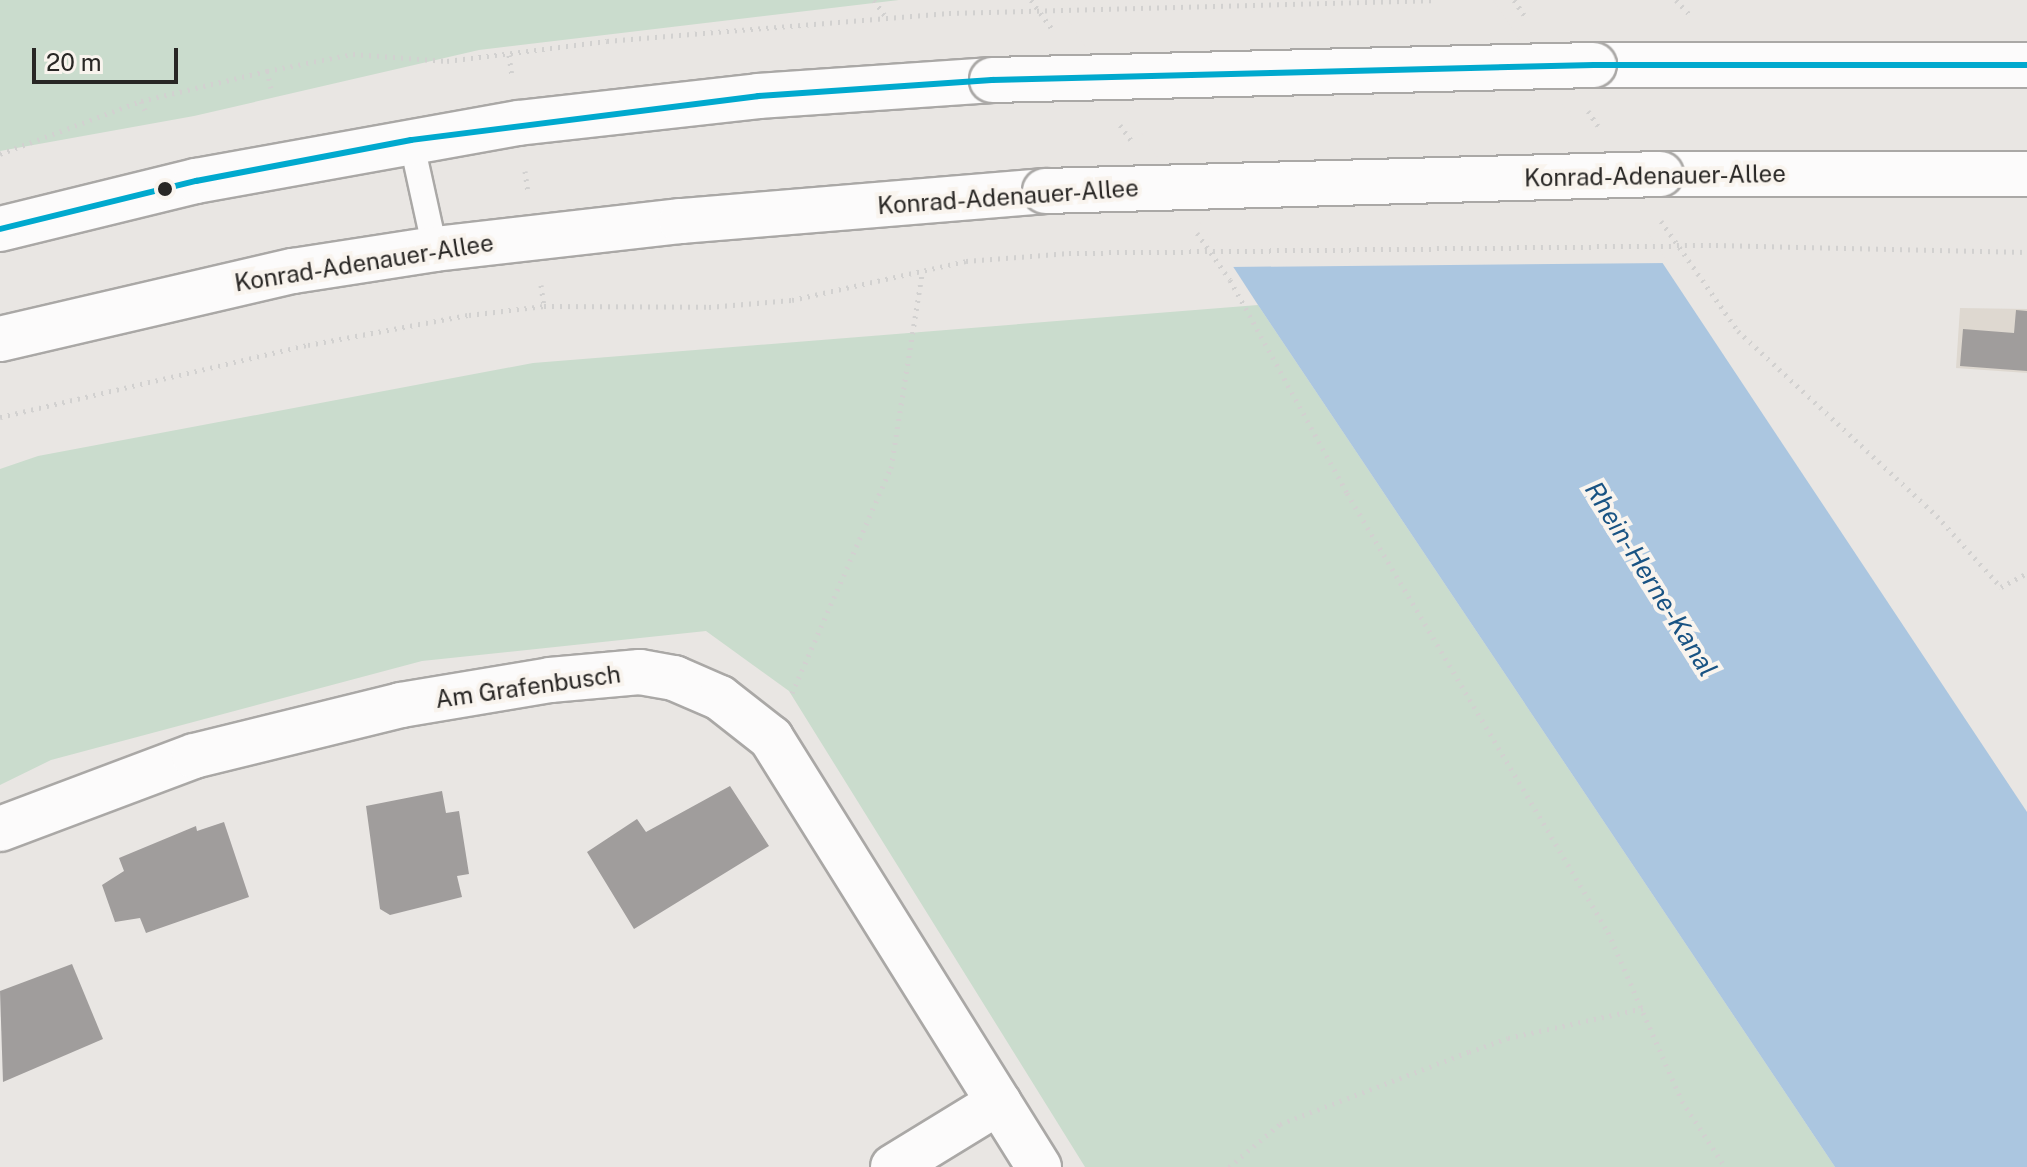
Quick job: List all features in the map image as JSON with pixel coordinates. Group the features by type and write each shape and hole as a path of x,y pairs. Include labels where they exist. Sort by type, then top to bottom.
{"main road":[{"path":"0,229 196,181 411,140 518,123 758,96 992,80 1588,84 2027,65"},
{"name":"Konrad-Adenauer-Allee","path":"0,339 293,271 435,249 535,237 1045,191 1661,174 2027,174"},
{"name":"Am Grafenbusch","path":"0,829 131,777 251,740 401,705 550,680 640,672 674,678 720,698 771,738 1039,1167"},
{"path":"893,1167 999,1102"}],"lane":[{"path":"411,140 435,249"}],"path":[{"path":"874,0 886,18"},
{"path":"0,154 141,101 353,54 447,61 607,41 949,13 1432,0"},
{"path":"1514,0 1531,26"},
{"path":"509,55 544,306"},
{"path":"267,71 271,88"},
{"path":"1588,84 1608,142"},
{"path":"141,101 147,115"},
{"path":"1660,219 1738,331 1937,516 2001,587 2027,573"},
{"path":"0,417 308,345 544,306 709,307 792,300 922,274 966,261 1069,253 1716,245 2027,252"},
{"path":"771,738 891,468 922,274"},
{"path":"1230,280 1347,493 1608,932 1644,1008 1682,1101 1725,1167"},
{"path":"1229,1167 1280,1124 1508,1038 1644,1008"}],"shaded area":[{"path":"1960,308 2027,309 2027,373 1956,368"}],"green space":[{"path":"0,0 899,0 479,50 194,116 0,151"},
{"path":"1258,305 1835,1167 1085,1167 789,691 706,631 422,661 51,760 0,785 0,469 38,456 533,363"}],"water":[{"name":"Rhein-Herne-Kanal","path":"1488,0 2027,812 2027,1167 1835,1167 1258,305 1064,6"}],"pier":[{"path":"1055,0 1493,0 1668,263 1229,267"}],"building":[{"path":"2016,310 2027,311 2027,371 1960,366 1963,329 2014,333"},
{"path":"730,786 769,846 634,929 587,852 637,819 646,832"},
{"path":"442,791 446,813 459,811 469,874 457,876 462,897 390,915 380,909 366,806"},
{"path":"224,822 249,897 146,933 140,918 115,922 102,885 124,871 119,858 196,826 197,831"},
{"path":"72,964 103,1039 3,1082 0,991"}],"transit line":[{"path":"0,229 196,181 411,140 758,96 992,80 1594,65 2027,65"}]}
